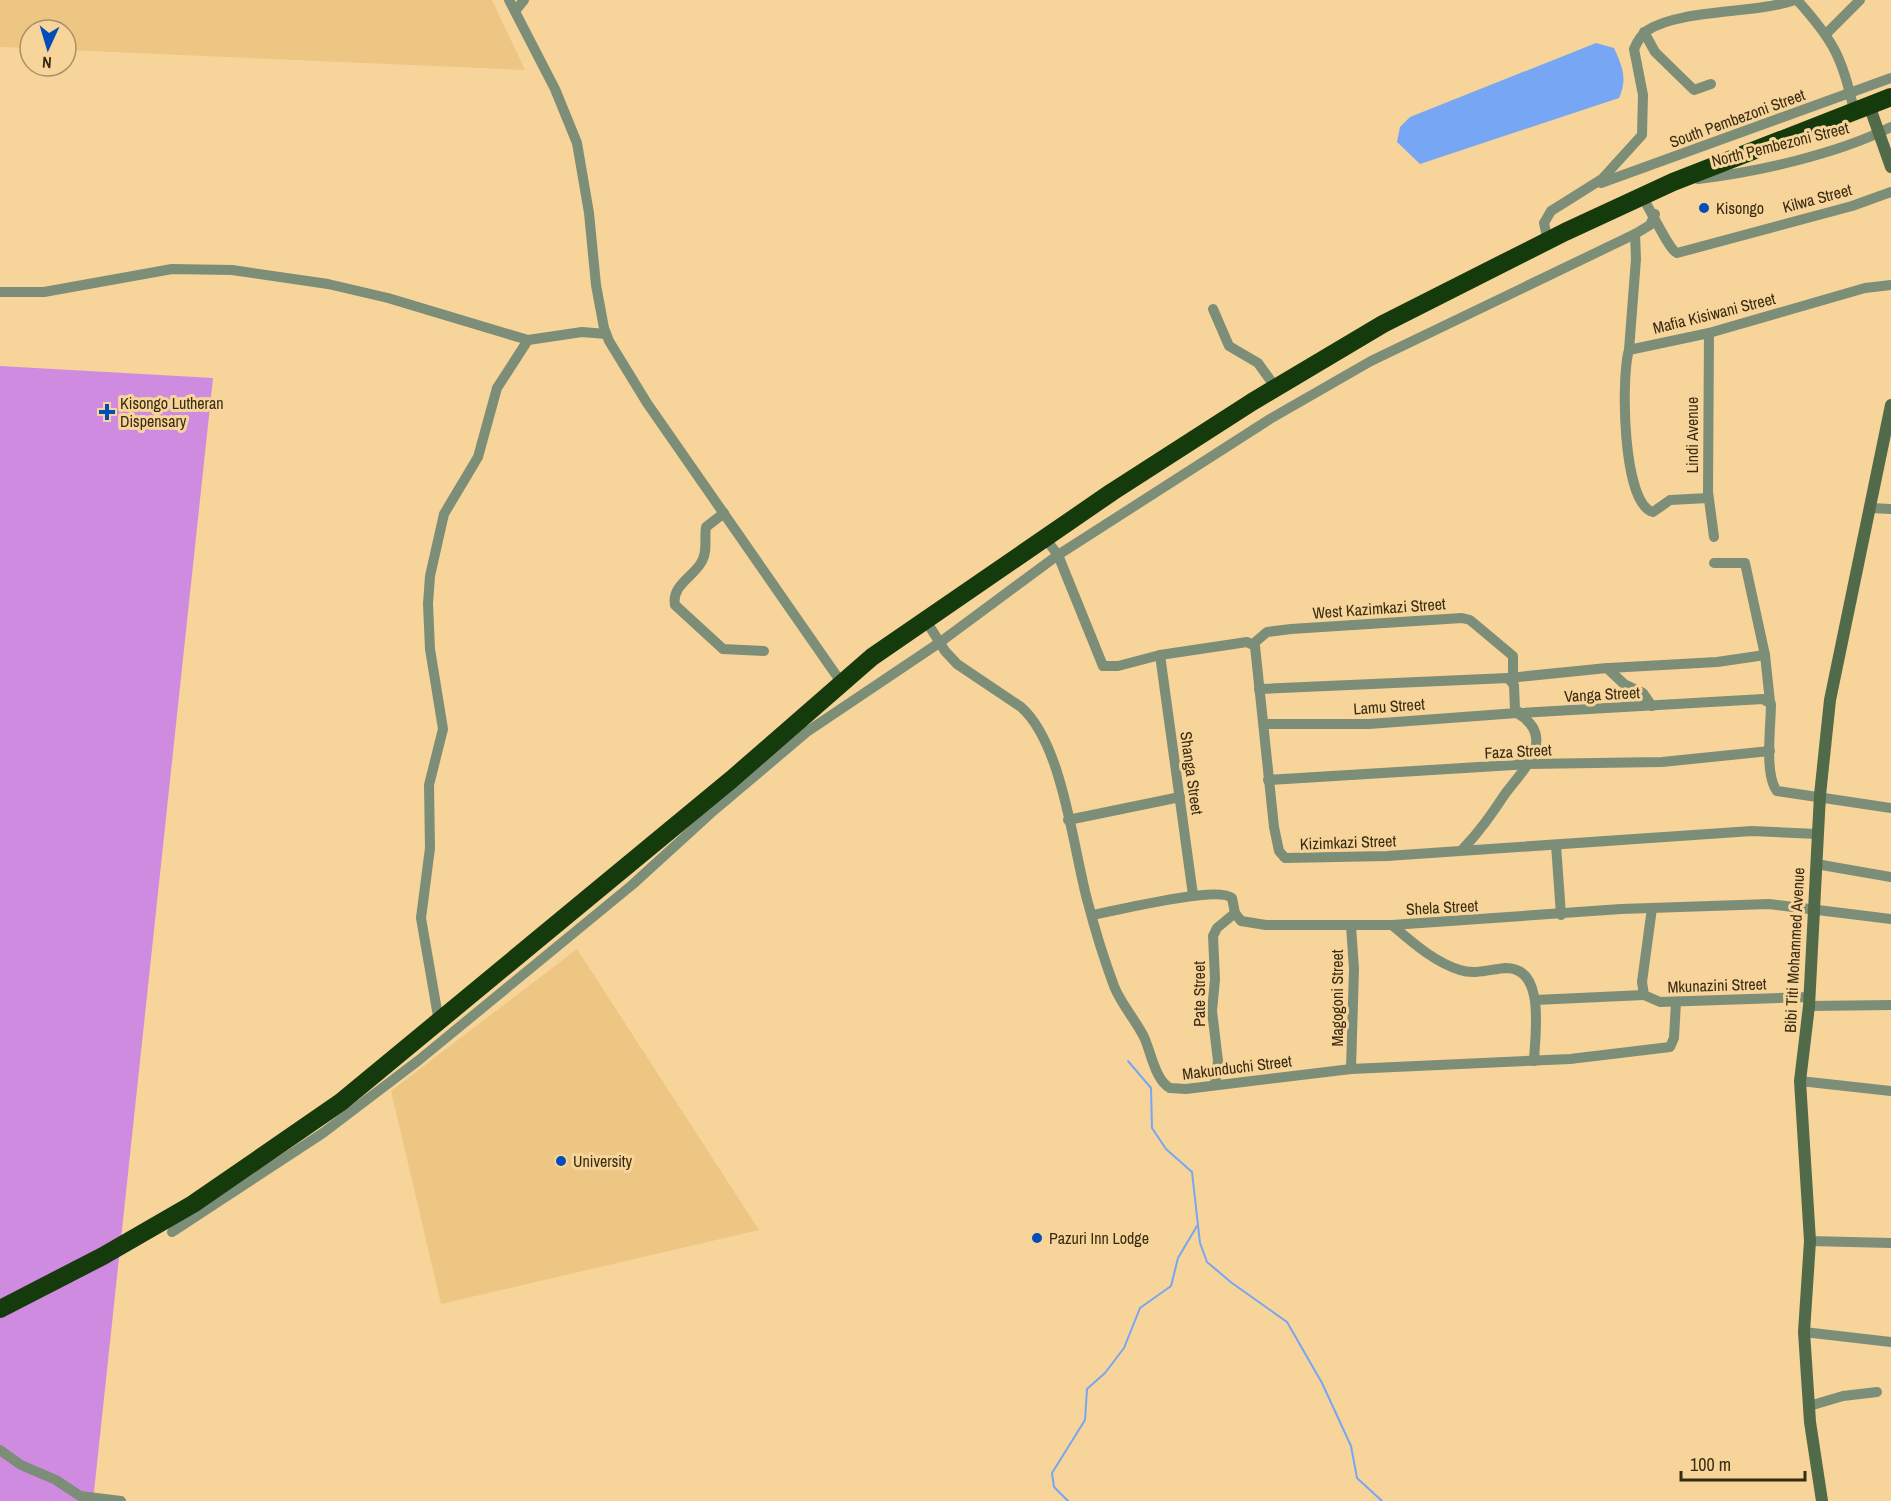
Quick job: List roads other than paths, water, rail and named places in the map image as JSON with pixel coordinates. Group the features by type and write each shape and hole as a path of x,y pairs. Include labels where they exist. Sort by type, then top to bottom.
{"highway":[{"path":"0,1309 103,1256 193,1204 340,1102 440,1022 759,756 872,657 1045,538 1276,388 1383,324 1548,241 1673,182 1891,97"}],"street":[{"path":"509,0 555,89 577,143 590,213 596,285 606,334 647,403 841,682"},
{"path":"515,11 524,0"},
{"path":"1548,241 1544,223 1547,216 1556,207 1593,186 1622,160 1642,135 1643,95 1634,49 1644,32 1665,22 1796,0 1827,33 1837,50 1850,92 1878,134 1891,168"},
{"path":"1827,33 1860,0"},
{"path":"1644,32 1654,52 1694,90 1711,84"},
{"name":"South Pembezoni Street","path":"1593,186 1891,78"},
{"name":"North Pembezoni Street","path":"1673,182 1727,175 1769,165 1878,134 1891,127"},
{"name":"Kilwa Street","path":"1642,197 1655,214 1670,249 1681,252 1891,192"},
{"path":"172,1232 323,1133 419,1060 632,885 711,813 808,731 939,643 1058,555 1270,419 1371,361 1635,234 1650,225 1655,214"},
{"path":"1635,234 1636,259 1625,411 1630,471 1637,496 1648,510 1653,512 1670,500 1708,498"},
{"path":"0,292 44,292 178,268 232,270 328,284 388,298 528,340 582,332 606,334"},
{"name":"Mafia Kisiwani Street","path":"1629,350 1709,333 1857,290 1891,285"},
{"path":"1213,309 1229,346 1258,363 1276,388"},
{"name":"Lindi Avenue","path":"1709,333 1708,498 1714,537"},
{"path":"440,1022 421,918 430,848 429,785 443,729 430,649 428,604 430,576 439,530 447,507 474,468 487,429 493,397 528,340"},
{"name":"Bibi Titi Mohammed Avenue","path":"1822,1501 1809,1406 1804,1332 1810,1241 1800,1081 1809,1001 1817,834 1830,700 1891,405"},
{"path":"1870,508 1891,509"},
{"path":"724,513 706,527 706,552 701,564 676,592 675,605 723,649 764,651"},
{"path":"1045,538 1058,555 1101,665 1118,666 1160,655 1247,642 1253,644"},
{"path":"1714,562 1745,562 1765,655 1770,702 1770,751 1773,783 1777,791 1820,795 1891,808"},
{"name":"West Kazimkazi Street","path":"1253,644 1267,632 1291,629 1462,618 1470,620 1513,656 1510,677"},
{"name":"Makunduchi Street","path":"925,619 939,643 957,664 1030,714 1044,737 1114,987 1134,1018 1166,1086 1179,1090 1351,1069 1534,1061 1670,1047 1674,1038 1676,1002"},
{"name":"Kizimkazi Street","path":"1253,644 1257,657 1274,827 1279,851 1285,858 1387,856 1752,831 1817,834"},
{"name":"Shanga Street","path":"1160,655 1193,895"},
{"path":"1259,689 1510,677 1609,668 1717,662 1765,655"},
{"path":"1609,668 1624,684 1644,693 1652,706"},
{"path":"1462,850 1489,821 1535,750 1536,736 1529,722 1517,713 1514,685 1510,677"},
{"name":"Vanga Street","path":"1517,713 1763,699 1770,702"},
{"name":"Lamu Street","path":"1264,724 1369,724 1517,713"},
{"name":"Faza Street","path":"1268,780 1528,764 1662,762 1770,751"},
{"path":"1068,820 1180,797"},
{"path":"1556,845 1561,915"},
{"path":"1816,864 1891,877"},
{"name":"Shela Street","path":"1092,915 1193,895 1219,893 1230,895 1235,913 1241,921 1248,923 1392,925 1652,908 1769,904 1891,919"},
{"name":"Mkunazini Street","path":"1652,908 1642,981 1644,995 1656,1002 1809,1001 1891,1005"},
{"name":"Pate Street","path":"1215,1084 1218,1061 1212,1011 1215,979 1213,936 1216,928 1235,913"},
{"path":"1392,925 1431,955 1462,970 1518,970 1532,982 1535,1000 1534,1061"},
{"name":"Magogoni Street","path":"1351,926 1354,969 1351,1069"},
{"path":"1535,1000 1644,995"},
{"path":"1800,1081 1891,1091"},
{"path":"1810,1241 1891,1243"},
{"path":"1804,1332 1891,1342"},
{"path":"1809,1406 1843,1396 1877,1392"},
{"path":"0,1450 21,1465 56,1480 80,1496 121,1501"}],"water":[{"path":"1596,43 1614,48 1617,54 1623,78 1619,98 1420,164 1397,142 1400,127 1410,117"}],"waterway":[{"path":"1128,1061 1151,1088 1152,1128 1166,1149 1192,1172 1200,1243 1207,1262 1287,1322 1322,1383 1351,1446 1357,1478 1382,1501"},
{"path":"1068,1501 1054,1487 1052,1473 1085,1420 1087,1389 1105,1373 1124,1348 1140,1308 1171,1286 1178,1258 1197,1226"}],"place":[{"name":"Kisongo","path":"1704,208"},
{"name":"Kisongo Lutheran Dispensary","path":"107,412"},
{"name":"University","path":"561,1161"},
{"name":"Pazuri Inn Lodge","path":"1037,1238"}]}
